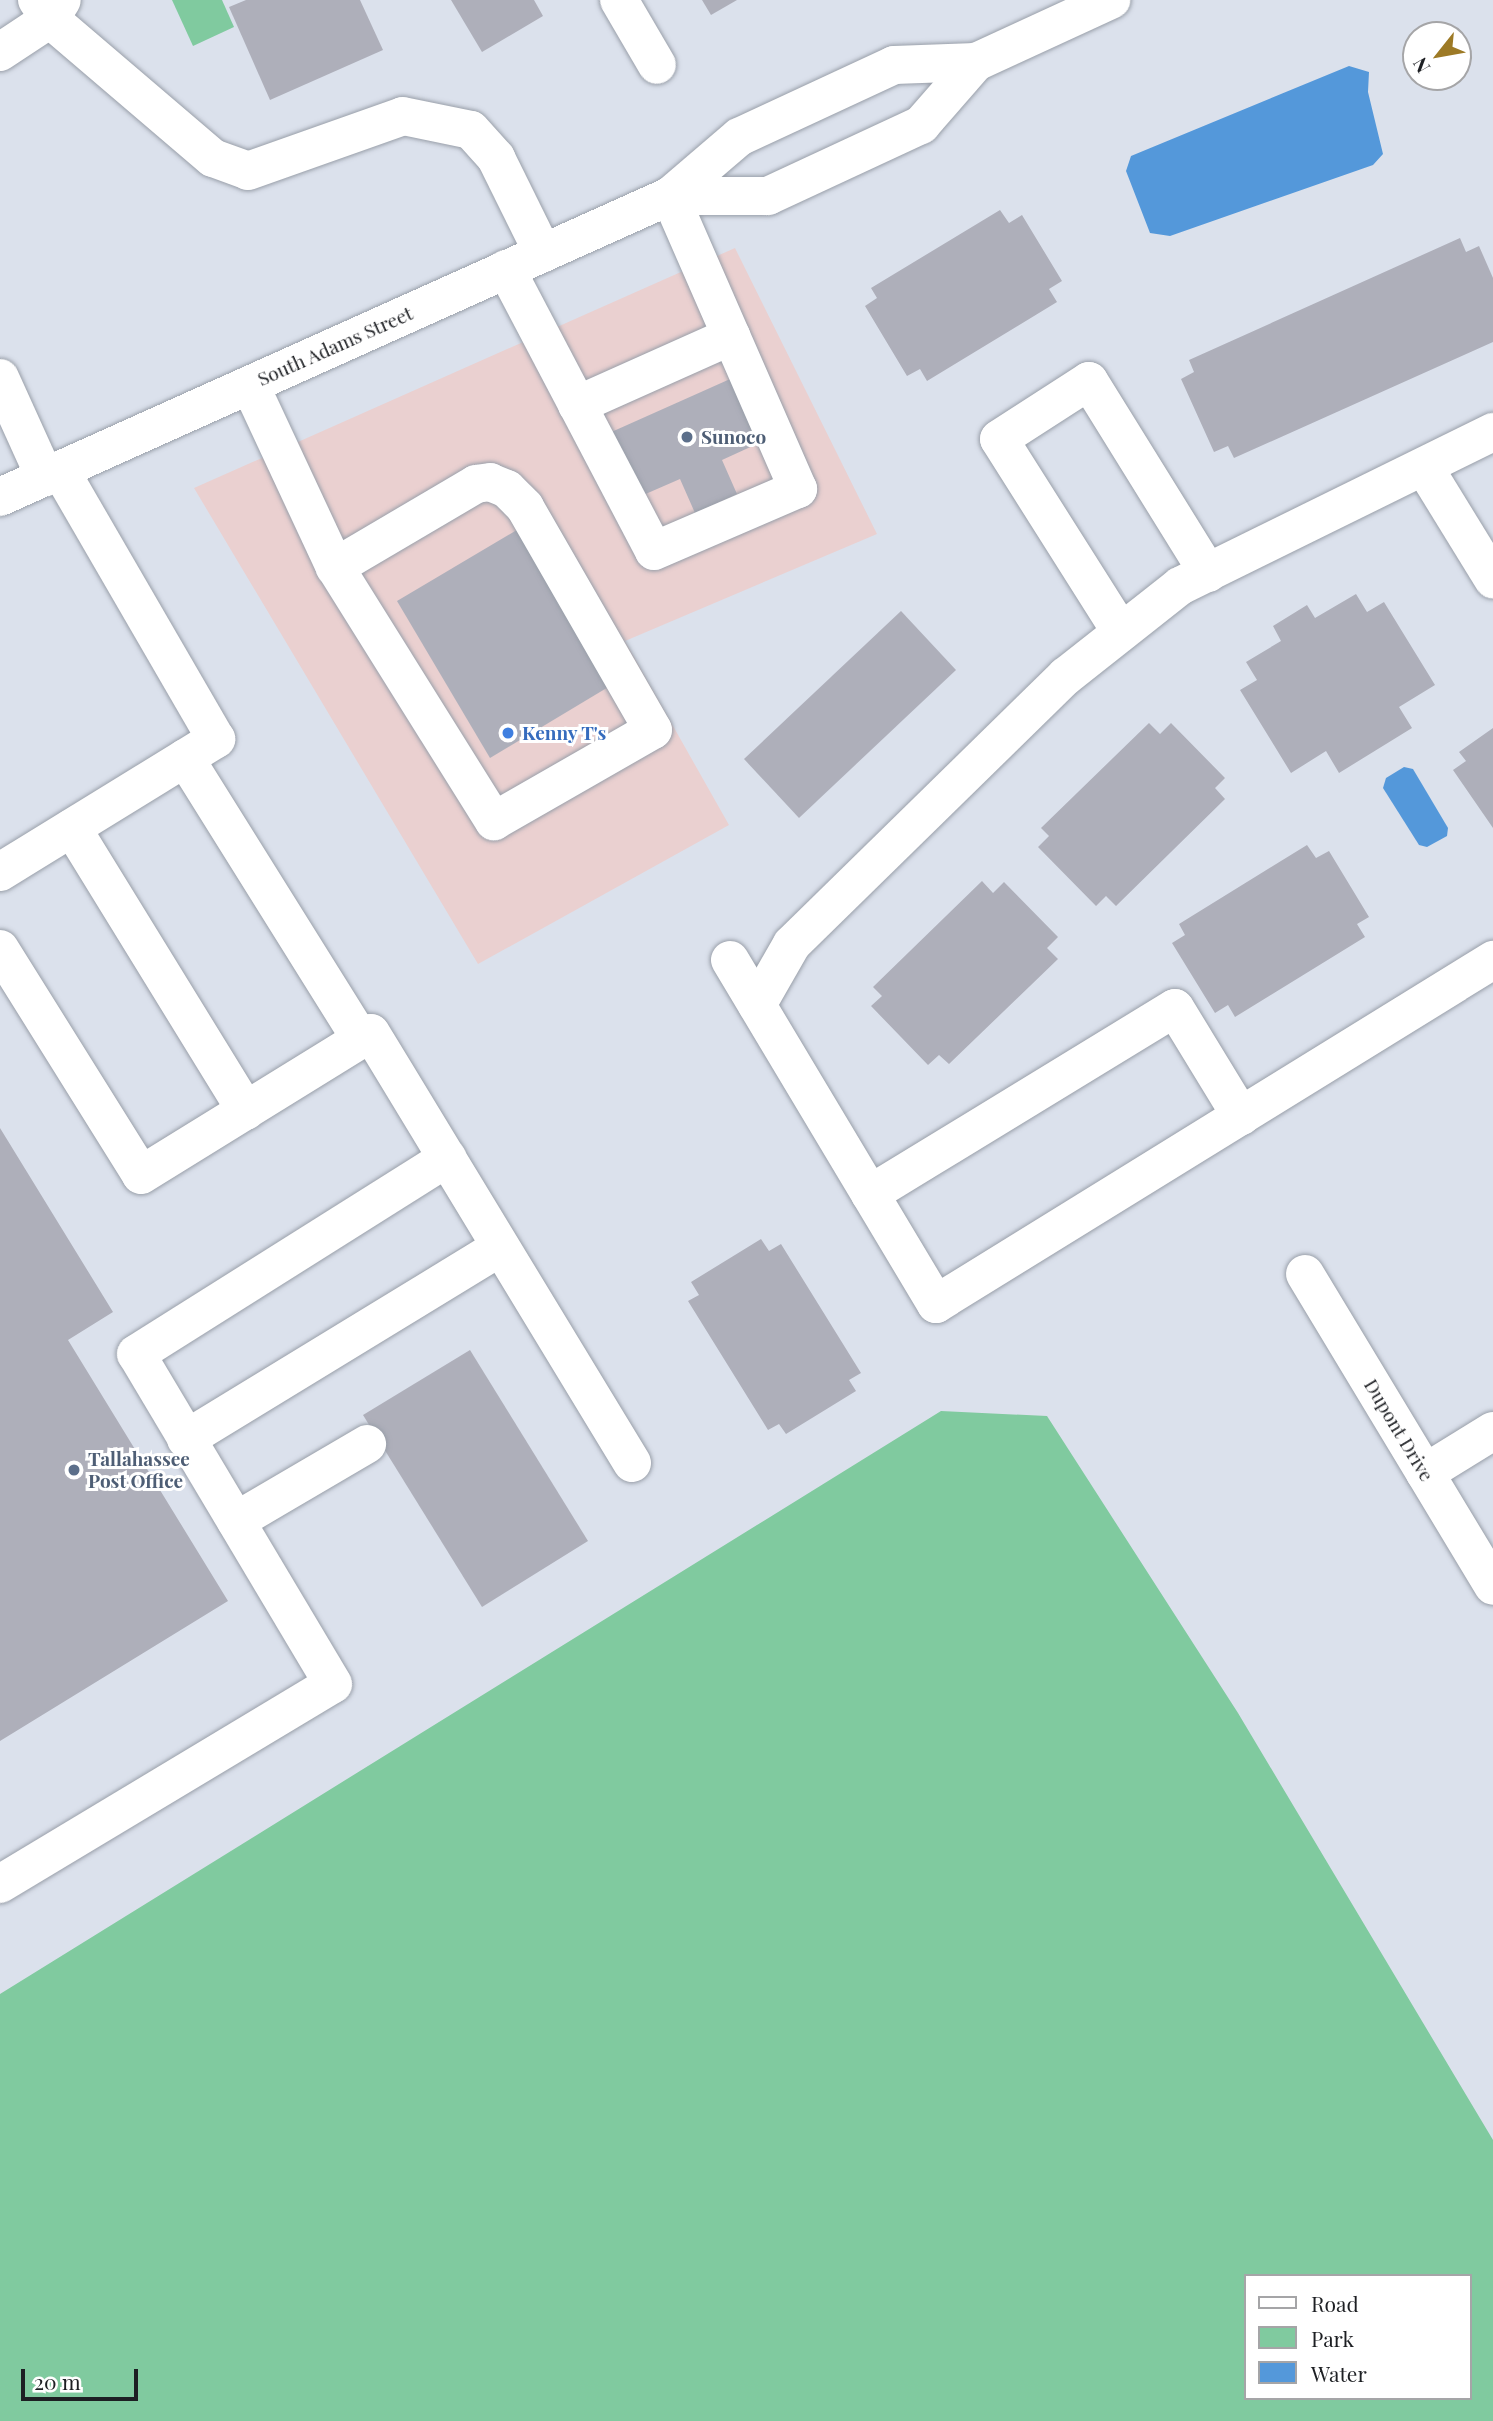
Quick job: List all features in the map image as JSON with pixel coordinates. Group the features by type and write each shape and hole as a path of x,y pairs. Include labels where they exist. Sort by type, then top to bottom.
{"main road":[{"path":"618,0 657,65"},
{"name":"South Adams Street","path":"0,497 670,196 739,137 894,65 975,62 1111,0"},
{"path":"0,52 51,5 213,158 248,171 403,116 471,130 496,158 543,253"},
{"name":"South Adams Street","path":"670,196 768,196 921,125 975,62"},
{"path":"506,270 654,551 798,489 670,196"},
{"path":"577,405 731,336"},
{"path":"0,378 52,473 216,739 0,872"},
{"path":"1121,632 999,439 1089,381 1209,573"},
{"path":"250,385 335,567 494,821 653,730 525,507 507,489 491,482 476,484 335,567"},
{"path":"757,1005 792,944 1066,676 1180,586 1493,432"},
{"path":"1424,467 1493,579"},
{"path":"185,758 447,1158 632,1463"},
{"path":"72,828 246,1111"},
{"path":"0,948 141,1175 366,1037"},
{"path":"730,960 936,1304 1493,960"},
{"path":"870,1194 1175,1008 1241,1116"},
{"path":"0,1884 333,1684 136,1354 447,1158"},
{"path":"186,1439 500,1247"},
{"name":"Dupont Drive","path":"1305,1274 1493,1586"},
{"path":"1425,1473 1493,1431"},
{"path":"236,1521 367,1444"}],"shaded area":[{"name":"Kenny T's","path":"735,248 877,534 625,641 729,825 478,964 194,488"}],"green space":[{"path":"172,0 222,0 234,27 193,46"},
{"path":"941,1411 1047,1416 1238,1713 1493,2140 1493,2421 0,2421 0,1994"}],"water":[{"path":"1349,66 1369,72 1368,92 1383,154 1373,165 1170,236 1150,233 1126,171 1131,156"},
{"path":"1404,767 1413,769 1448,828 1447,836 1427,847 1419,845 1383,788 1386,778"}],"building":[{"path":"246,0 360,0 383,50 270,100 229,7"},
{"path":"451,0 534,0 543,16 482,52"},
{"path":"702,0 737,0 711,15"},
{"path":"1000,210 1009,223 1022,215 1062,281 1049,289 1057,302 927,381 920,369 907,376 865,306 877,298 871,288"},
{"path":"1460,238 1466,252 1479,246 1493,278 1493,342 1234,458 1228,446 1214,452 1181,379 1194,372 1189,360"},
{"name":"Sunoco","path":"757,367 785,431 722,460 737,494 695,513 680,479 618,506 589,442"},
{"path":"522,527 615,683 490,758 397,601"},
{"path":"1356,594 1367,612 1384,602 1435,685 1399,707 1412,728 1339,773 1326,751 1291,773 1240,690 1257,680 1246,662 1281,641 1273,626 1307,605 1315,618"},
{"path":"901,611 956,670 799,818 744,759"},
{"path":"1149,723 1160,734 1171,723 1225,778 1215,788 1225,799 1116,906 1106,896 1096,906 1038,847 1049,836 1041,828"},
{"path":"1493,728 1493,828 1453,770 1466,761 1459,752"},
{"path":"1307,845 1316,858 1329,851 1369,917 1357,924 1365,937 1235,1017 1228,1005 1215,1013 1172,943 1185,935 1179,924"},
{"path":"982,881 993,893 1004,882 1058,937 1047,948 1058,959 949,1064 939,1055 928,1065 871,1006 882,996 873,987"},
{"name":"Tallahassee Post Office","path":"0,1128 113,1312 68,1340 228,1601 0,1741"},
{"path":"761,1239 769,1251 781,1244 861,1373 849,1380 856,1391 786,1434 779,1424 768,1430 688,1301 699,1295 691,1282"},
{"path":"470,1350 588,1541 482,1607 363,1415"}],"place":[{"name":"Sunoco","path":"687,437"},
{"name":"Kenny T's","path":"508,733"},
{"name":"Tallahassee Post Office","path":"74,1470"}]}
